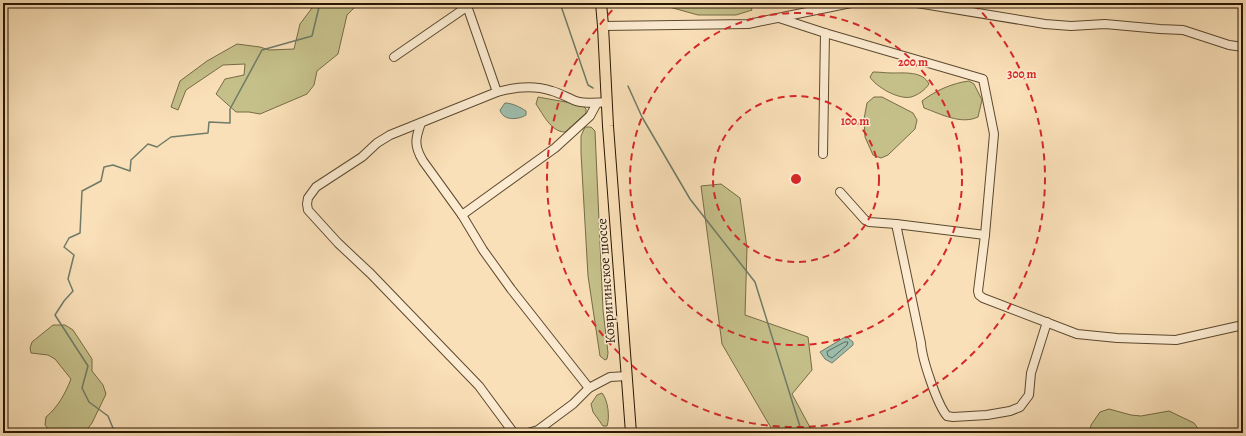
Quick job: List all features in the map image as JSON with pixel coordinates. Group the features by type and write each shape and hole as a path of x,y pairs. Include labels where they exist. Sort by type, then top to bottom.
{"main road":[{"path":"601,3 603,26"},
{"name":"Ковригинское шоссе","path":"603,26 602,103 608,126 631,433"}],"street":[{"path":"603,26 748,24 851,3"},
{"path":"917,3 1045,24 1071,26 1105,24 1183,30 1229,45 1243,47"},
{"path":"394,57 467,5 497,92"},
{"path":"779,18 791,23 983,78 994,134 985,235 978,291 979,295 1077,334 1117,338 1176,340 1243,324"},
{"path":"824,154 825,33"},
{"path":"602,103 575,100 552,91 539,88 511,88 497,92 448,111 377,143 362,158 316,187 308,198 307,204 308,210 338,244 371,274 479,386 513,433 527,433 538,430 574,404 589,388 610,377 627,376"},
{"path":"462,215 555,148 602,103"},
{"path":"421,123 416,143 417,151 511,289 589,388"},
{"path":"840,192 865,220 869,222 985,235"},
{"path":"896,224 922,354 941,406 947,416 987,415 1010,411 1020,407 1029,395 1031,373 1047,322"}],"shaded area":[{"path":"314,3 359,3 347,15 338,54 317,71 314,85 307,94 260,114 236,112 216,94 225,79 244,75 245,64 223,65 186,90 178,110 171,107 180,81 207,61 237,44 260,47 269,50 294,49 300,24"},
{"path":"655,3 750,3 752,10 736,15 698,15"},
{"path":"873,72 907,73 918,75 929,84 919,94 911,97 900,97 882,89 877,85 870,77"},
{"path":"969,81 974,84 982,100 978,117 965,120 951,118 924,108 922,101 932,94 944,88"},
{"path":"538,97 582,105 586,109 586,113 565,132 560,131 548,122 536,104"},
{"path":"874,97 882,97 913,113 917,120 915,129 888,155 881,158 873,155 865,137 864,119 867,103"},
{"path":"585,127 591,127 595,131 603,310 608,353 607,359 605,360 600,356 588,276 581,153 581,136"},
{"path":"721,184 740,198 747,248 745,315 808,337 812,370 792,394 812,431 815,433 774,433 722,344 701,186"},
{"path":"53,325 65,325 73,330 92,359 92,371 103,385 106,394 92,423 86,431 50,431 45,425 46,417 61,400 71,379 55,359 48,355 31,353 30,348 32,342"},
{"path":"602,393 606,400 608,409 607,426 603,426 593,412 591,404 597,395"},
{"path":"1109,409 1141,416 1169,411 1194,423 1201,433 1090,433 1091,425 1100,412"}],"water":[{"path":"505,103 513,104 521,108 526,111 526,115 515,119 507,118 500,110"},
{"path":"845,337 853,342 853,345 832,363 825,359 820,352"}],"waterway":[{"path":"115,433 108,416 89,402 82,388 88,366 55,315 73,291 68,279 74,255 64,247 69,238 80,233 82,191 101,181 104,167 113,165 130,171 131,160 148,144 157,147 171,137 208,133 209,122 230,123 230,109 262,50 312,36 320,3"},
{"path":"560,3 588,85 593,88"},
{"path":"628,86 642,117 690,199 755,282 802,433"}]}
